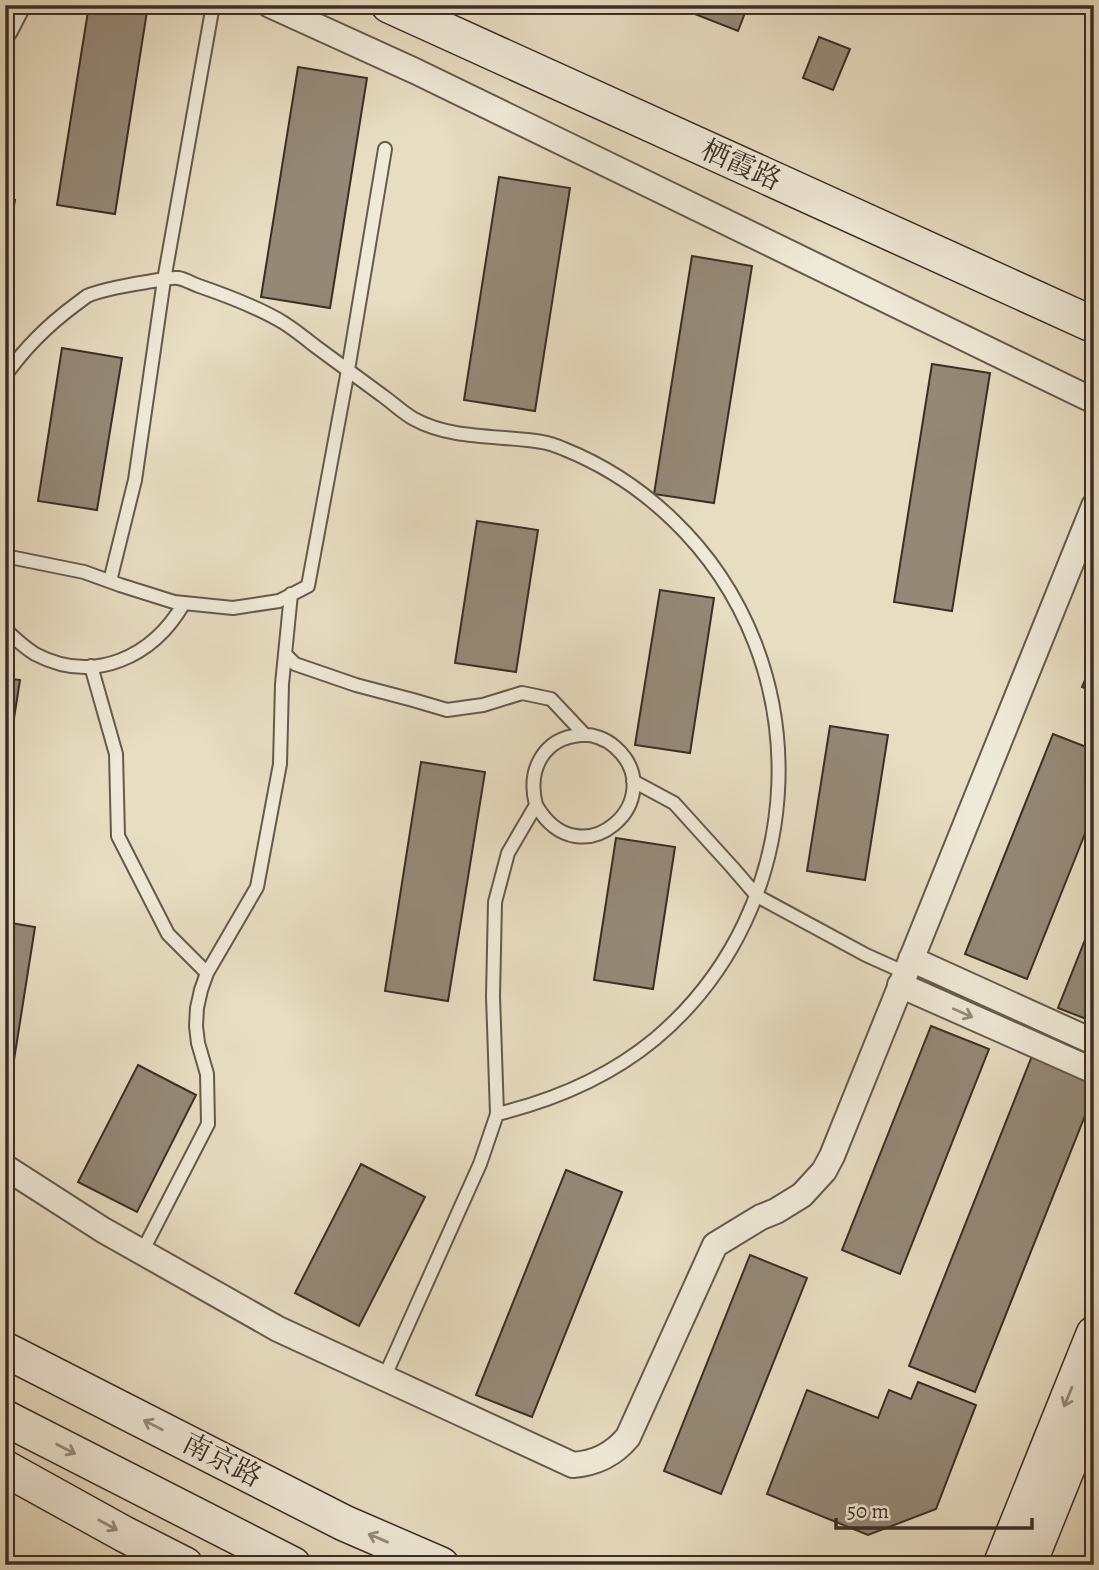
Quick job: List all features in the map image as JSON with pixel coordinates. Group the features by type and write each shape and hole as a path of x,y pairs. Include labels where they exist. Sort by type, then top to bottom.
{"street":[{"path":"5,30 18,5"},
{"path":"270,5 415,71 1094,401"},
{"name":"栖霞路","path":"388,5 1094,325"},
{"path":"5,1167 103,1230 278,1329 573,1465 587,1464 611,1454 628,1437 715,1245 761,1217 789,1204 808,1189 824,1171 832,1156 1094,506"},
{"path":"906,972 1094,1042"},
{"path":"906,972 1094,1071"},
{"path":"1001,1565 1094,1334"},
{"name":"南京路","path":"5,1350 344,1523 441,1565"},
{"path":"1028,1565 1094,1401"},
{"path":"5,1418 293,1565"},
{"path":"5,1468 185,1565"}],"lane":[{"path":"110,581 135,480 164,280 213,5"},
{"path":"5,556 84,572 174,602 233,608 279,601 308,586 385,149"},
{"path":"5,376 44,331 88,296 136,284 176,278 236,299 283,323 414,419 446,431 547,442 582,456 615,474 674,520 699,548 728,589 756,644 768,680 779,754 778,804 768,862 757,896 737,939 704,988 681,1015 655,1039 627,1060 586,1084 532,1106 497,1114"},
{"path":"142,1252 208,1124 207,1074 196,1026 199,999 207,973 257,887 280,764 282,684 291,594"},
{"path":"5,629 33,653 51,661 71,666 109,664 127,658 156,640 167,629 184,603"},
{"path":"285,654 295,664 319,673 447,710 483,705 522,693 551,699 585,735"},
{"path":"91,666 116,754 118,836 168,933 207,973"},
{"path":"585,735 612,744 623,754 633,781 633,795 620,821 595,835 566,834 553,827 536,805 532,791 537,763 546,751 571,736 585,735"},
{"path":"633,781 674,803 757,896 866,955 906,972"},
{"path":"384,1378 480,1164 497,1114 493,996 495,902 508,853 536,805"}],"building":[{"path":"89,5 148,5 115,214 57,205"},
{"path":"684,5 748,5 738,31 682,9"},
{"path":"819,37 850,49 833,90 803,78"},
{"path":"298,67 367,78 330,308 261,297"},
{"path":"499,177 570,188 535,411 464,400"},
{"path":"5,199 15,200 5,260"},
{"path":"692,256 752,266 714,503 654,494"},
{"path":"62,348 122,358 97,510 38,501"},
{"path":"932,364 990,373 952,611 894,602"},
{"path":"477,521 538,530 516,672 455,663"},
{"path":"660,590 714,598 690,753 635,745"},
{"path":"1094,659 1094,692 1082,687"},
{"path":"5,678 20,680 5,776"},
{"path":"830,726 888,735 865,880 807,871"},
{"path":"1053,734 1094,750 1094,811 1027,979 965,954"},
{"path":"421,762 485,772 448,1001 385,991"},
{"path":"616,838 675,847 653,989 594,980"},
{"path":"1094,917 1094,1022 1058,1008"},
{"path":"5,922 35,927 5,1117"},
{"path":"931,1026 989,1049 900,1274 842,1250"},
{"path":"1032,1056 1094,1080 1094,1093 975,1392 909,1366"},
{"path":"138,1065 196,1095 137,1212 78,1182"},
{"path":"361,1164 425,1197 359,1326 295,1293"},
{"path":"566,1170 622,1192 532,1417 476,1395"},
{"path":"750,1255 807,1278 721,1494 664,1471"},
{"path":"918,1382 976,1405 936,1509 868,1535 767,1494 807,1390 878,1418 889,1390 911,1399"}]}
